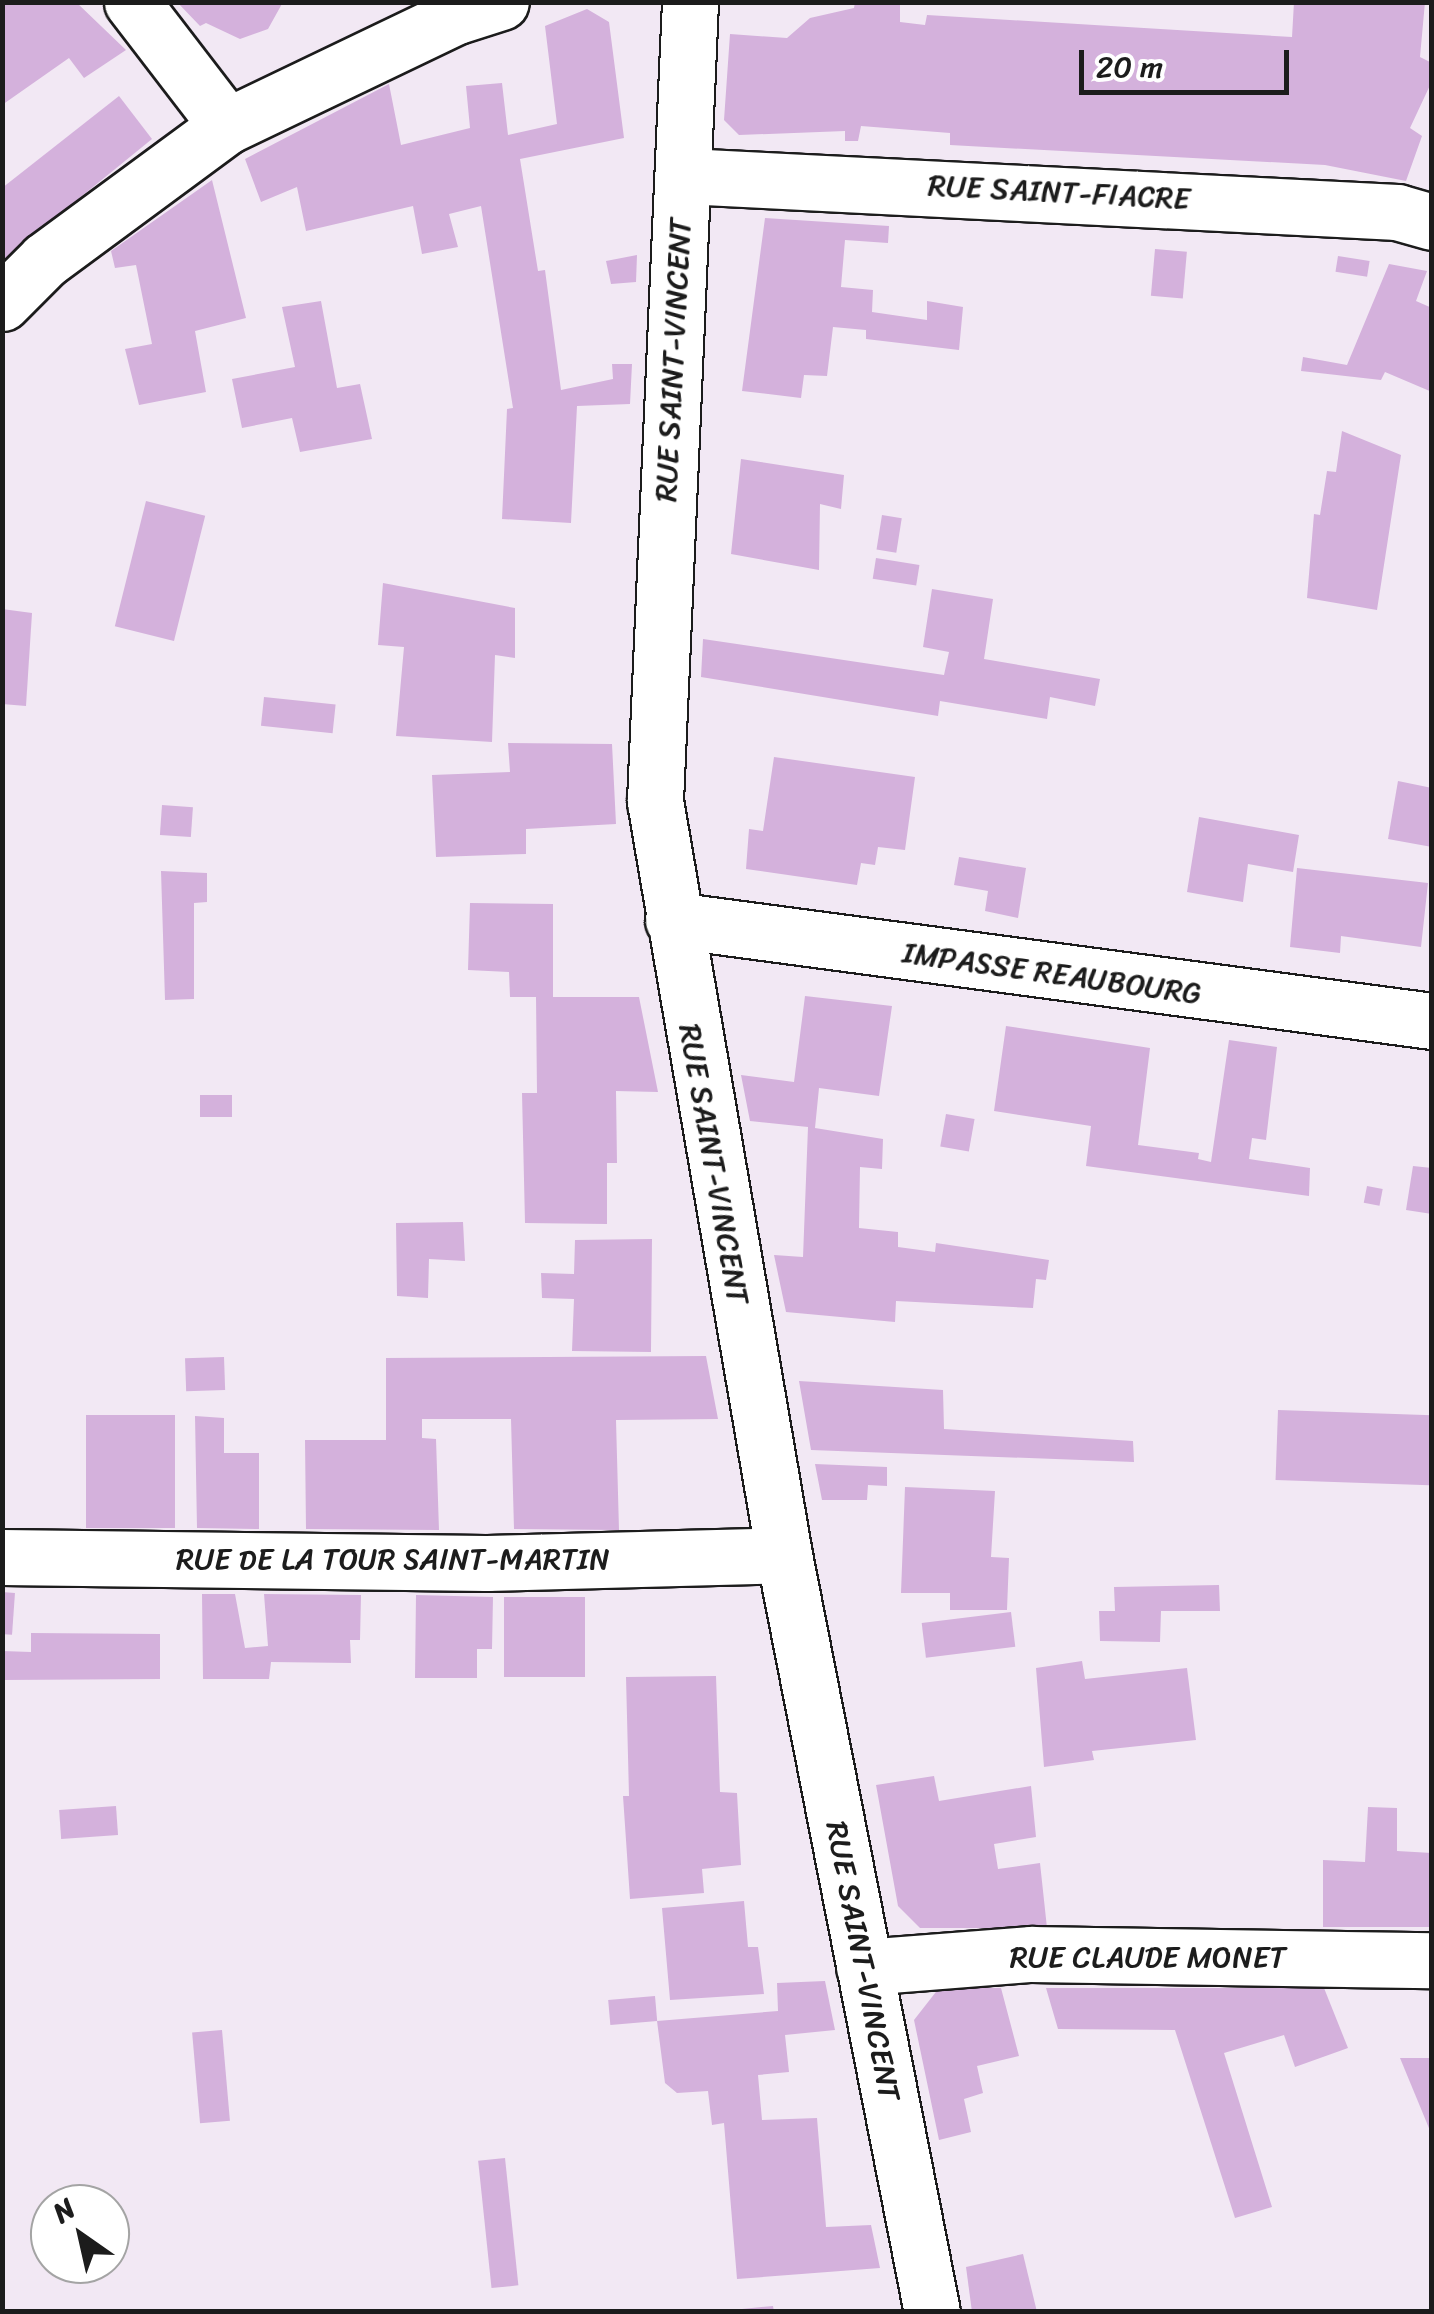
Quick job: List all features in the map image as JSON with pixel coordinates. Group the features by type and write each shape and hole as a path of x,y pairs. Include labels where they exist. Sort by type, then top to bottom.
{"street":[{"path":"132,2 227,126"},
{"path":"2,303 45,260 227,126 457,16 500,2"},
{"name":"RUE SAINT-VINCENT","path":"690,2 654,801 784,1555 932,2312"},
{"name":"RUE SAINT-FIACRE","path":"684,176 1397,212 1432,222"},
{"name":"IMPASSE REAUBOURG","path":"672,920 1432,1021"},
{"name":"RUE DE LA TOUR SAINT-MARTIN","path":"2,1557 487,1563 784,1555"},
{"name":"RUE CLAUDE MONET","path":"864,1967 1031,1954 1432,1960"}],"building":[{"path":"2,2 76,2 126,50 84,78 69,58 2,105"},
{"path":"177,2 283,2 268,29 240,39 206,23 200,26"},
{"path":"855,2 900,2 900,22 925,25 927,15 1292,37 1294,2 1425,2 1420,57 1432,63 1432,81 1410,128 1422,136 1406,181 1325,165 950,145 950,133 861,126 858,141 845,141 845,131 739,135 724,120 730,34 787,38 810,18 854,8"},
{"path":"587,9 609,22 624,138 520,159 538,271 545,270 561,390 613,379 612,364 632,364 630,404 577,406 571,523 502,519 507,409 513,408 481,206 449,214 458,247 422,254 413,206 306,231 297,187 261,202 245,159 389,84 401,145 470,128 466,86 502,83 508,135 557,124 545,26"},
{"path":"119,96 152,139 2,261 2,188"},
{"path":"212,180 246,318 195,331 206,392 139,405 125,349 152,344 136,265 115,268 111,251"},
{"path":"765,218 889,226 888,243 845,240 841,287 873,290 872,312 927,320 927,301 963,307 959,350 866,339 866,330 833,327 827,376 804,375 801,398 742,391"},
{"path":"1155,249 1187,252 1183,299 1151,296"},
{"path":"637,255 636,282 611,284 606,261"},
{"path":"1338,256 1370,261 1367,277 1335,272"},
{"path":"1389,264 1427,271 1416,301 1432,308 1432,392 1385,372 1381,380 1301,371 1303,357 1347,365"},
{"path":"321,301 337,388 360,384 372,439 300,452 292,418 242,428 232,379 295,367 282,307"},
{"path":"1342,431 1401,455 1377,610 1307,598 1314,514 1320,515 1327,471 1336,472"},
{"path":"741,459 844,475 841,509 820,504 819,570 731,554"},
{"path":"146,501 205,516 174,641 115,626"},
{"path":"882,515 902,518 896,553 877,550"},
{"path":"876,558 919,565 916,586 873,579"},
{"path":"383,583 515,608 515,658 495,655 492,742 396,736 404,647 378,645"},
{"path":"932,589 993,599 984,659 1100,679 1095,706 1050,697 1047,719 940,701 938,716 701,677 703,639 944,675 949,652 923,647"},
{"path":"2,609 32,613 26,706 2,704"},
{"path":"264,697 336,705 333,733 261,726"},
{"path":"508,743 612,744 616,824 526,829 526,854 436,857 432,775 510,772"},
{"path":"774,757 915,777 905,850 878,847 875,865 861,863 857,885 746,869 749,829 763,831"},
{"path":"1398,781 1432,788 1432,847 1388,839"},
{"path":"162,805 193,807 191,837 160,835"},
{"path":"1199,817 1299,835 1293,872 1248,864 1243,902 1187,892"},
{"path":"959,857 1026,868 1018,918 985,911 988,891 954,885"},
{"path":"1297,868 1428,883 1421,947 1341,936 1340,953 1290,947"},
{"path":"161,871 207,873 207,902 194,903 194,999 165,1000"},
{"path":"470,903 553,904 553,997 639,997 658,1092 616,1091 617,1163 607,1163 607,1224 525,1223 522,1093 537,1093 536,997 510,997 509,972 468,970"},
{"path":"805,996 892,1006 879,1096 819,1088 815,1128 883,1139 882,1169 860,1167 859,1228 898,1232 898,1247 935,1252 936,1243 1049,1260 1046,1280 1036,1279 1033,1308 896,1301 895,1322 786,1312 774,1255 803,1257 808,1127 750,1121 741,1075 794,1082"},
{"path":"1006,1026 1150,1048 1138,1145 1199,1153 1198,1159 1211,1162 1229,1040 1277,1047 1266,1140 1252,1138 1249,1159 1310,1168 1309,1196 1086,1166 1091,1126 994,1111"},
{"path":"200,1095 232,1095 232,1117 200,1117"},
{"path":"946,1114 975,1119 969,1152 940,1146"},
{"path":"1413,1166 1432,1168 1432,1214 1406,1210"},
{"path":"1367,1186 1383,1189 1379,1206 1364,1203"},
{"path":"463,1222 465,1261 429,1259 428,1298 397,1296 396,1223"},
{"path":"652,1239 651,1352 572,1351 574,1299 542,1298 541,1273 574,1274 575,1240"},
{"path":"706,1356 718,1419 616,1420 619,1530 514,1529 511,1419 422,1419 422,1438 436,1439 439,1530 306,1529 305,1440 386,1440 386,1358"},
{"path":"224,1357 225,1390 186,1391 185,1358"},
{"path":"799,1381 943,1390 944,1429 1133,1441 1134,1462 811,1450"},
{"path":"1278,1410 1432,1415 1429,1485 1276,1480"},
{"path":"86,1415 175,1415 175,1528 86,1528"},
{"path":"195,1416 224,1418 224,1453 259,1453 259,1529 197,1528"},
{"path":"815,1464 887,1467 887,1486 868,1485 867,1500 822,1500"},
{"path":"905,1487 995,1491 991,1557 1009,1558 1007,1610 950,1610 950,1593 901,1593"},
{"path":"1219,1585 1220,1611 1161,1611 1160,1642 1100,1641 1099,1611 1115,1611 1114,1587"},
{"path":"2,1592 15,1593 12,1635 2,1634"},
{"path":"202,1594 235,1594 245,1648 268,1646 264,1594 361,1595 360,1640 350,1640 351,1663 271,1662 269,1679 203,1679"},
{"path":"416,1595 493,1597 492,1649 477,1649 477,1678 415,1678"},
{"path":"504,1597 585,1597 585,1677 504,1677"},
{"path":"1011,1612 1015,1647 926,1658 922,1623"},
{"path":"31,1633 160,1634 160,1679 2,1680 2,1651 31,1652"},
{"path":"1082,1661 1085,1679 1187,1668 1196,1740 1092,1751 1094,1760 1044,1767 1036,1668"},
{"path":"716,1676 720,1792 737,1793 741,1865 702,1869 704,1893 630,1899 623,1796 629,1796 626,1677"},
{"path":"934,1776 939,1801 1031,1786 1036,1837 994,1844 998,1869 1040,1863 1047,1928 920,1928 898,1906 876,1785"},
{"path":"116,1806 118,1835 61,1839 59,1810"},
{"path":"1368,1807 1397,1808 1397,1851 1432,1853 1432,1927 1323,1927 1323,1860 1365,1862"},
{"path":"744,1901 748,1947 758,1947 764,1994 670,2000 662,1908"},
{"path":"825,1981 835,2030 785,2035 789,2072 758,2075 762,2120 817,2118 826,2227 871,2225 880,2268 737,2279 724,2123 712,2125 708,2091 677,2093 665,2083 657,2021 778,2011 777,1983"},
{"path":"939,1988 1001,1988 1019,2056 977,2066 983,2093 964,2099 971,2132 939,2140 914,2020"},
{"path":"1046,1988 1324,1988 1348,2048 1295,2067 1284,2035 1224,2053 1272,2207 1235,2218 1175,2030 1058,2029"},
{"path":"655,1996 657,2021 610,2025 608,2000"},
{"path":"222,2030 230,2121 200,2123 192,2033"},
{"path":"1400,2058 1431,2058 1431,2133"},
{"path":"505,2158 518,2285 492,2288 478,2161"},
{"path":"1023,2254 1037,2312 972,2312 966,2267"},
{"path":"773,2306 774,2312 742,2312 742,2309"}]}
